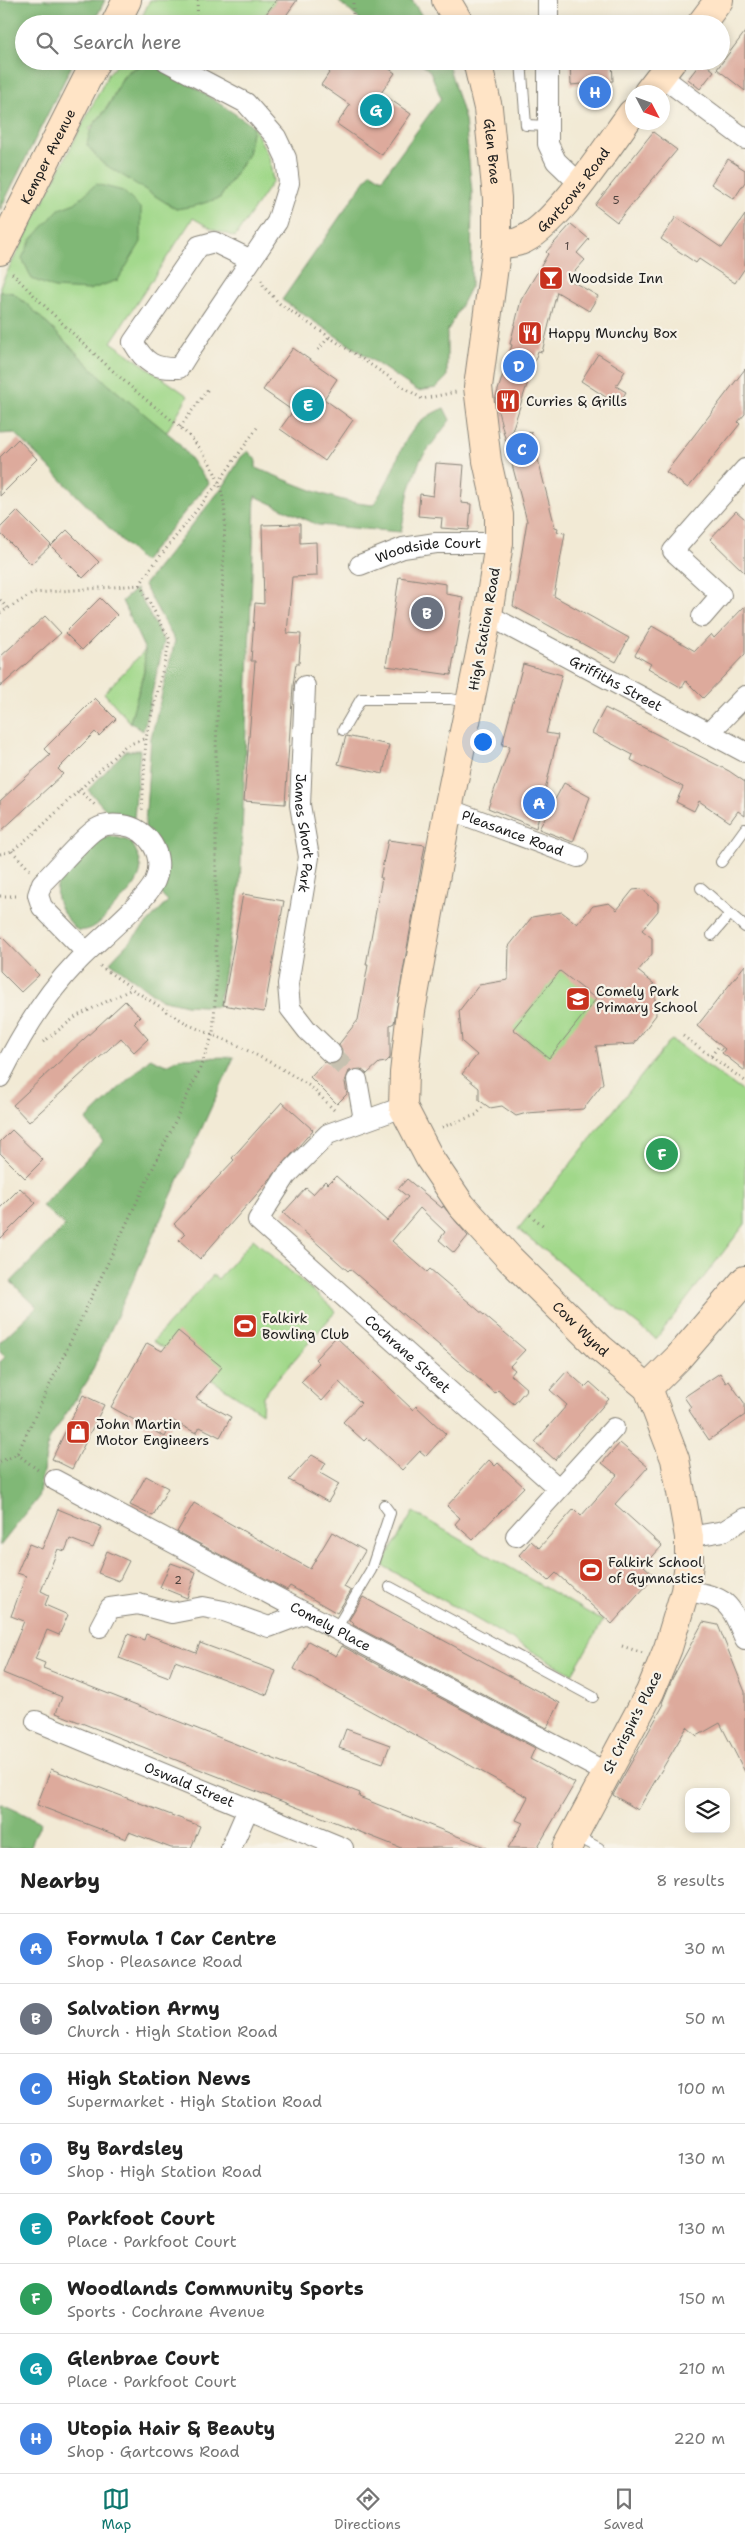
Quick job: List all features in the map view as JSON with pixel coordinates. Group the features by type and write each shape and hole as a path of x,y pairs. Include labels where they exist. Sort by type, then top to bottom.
{"main road":[{"path":"120,15 127,0"},
{"path":"446,0 455,15"},
{"path":"708,15 719,0"},
{"name":"Kemper Avenue","path":"0,251 91,70"},
{"name":"Glen Brae","path":"479,70 488,108 495,156 497,244"},
{"name":"Gartcows Road","path":"497,244 522,241 546,222 581,185 625,122"},
{"name":"High Station Road","path":"410,1011 448,809 488,615 499,543 499,515 486,461 478,387 497,244"},
{"name":"Cow Wynd","path":"410,1011 403,1107 430,1159 462,1205 510,1259 600,1348 648,1388 675,1459 689,1538 689,1564 685,1591"},
{"path":"648,1388 678,1358 745,1280"},
{"name":"St Crispin's Place","path":"571,1842 650,1692 668,1648 685,1591"}],"street":[{"path":"548,0 548,15"},
{"path":"184,70 246,102 276,137 286,158 289,183 276,222 251,260 179,368 161,369 142,358 133,342 199,246 214,242 251,260"},
{"path":"548,70 548,144 556,161 581,185"},
{"path":"660,77 745,139"},
{"path":"702,617 721,595 673,551 742,479"},
{"name":"Woodside Court","path":"360,565 404,548 436,543 499,543"},
{"name":"Griffiths Street","path":"488,615 708,734 745,752"},
{"name":"James Short Park","path":"305,686 300,805 309,856 288,984 290,1008 307,1030 332,1054"},
{"path":"708,734 745,696"},
{"name":"Pleasance Road","path":"448,809 578,856"},
{"path":"0,1077 28,1028 54,990 86,952 151,888 156,879 158,861 155,845 141,830 114,824 96,829 42,883 38,895 42,907 86,952"},
{"path":"357,1080 357,1123 403,1107"},
{"name":"Cochrane Street","path":"357,1123 328,1134 286,1176 258,1220 558,1488"},
{"path":"516,1536 614,1428"},
{"name":"Comely Place","path":"55,1480 607,1773"},
{"path":"689,1538 724,1531 745,1518"},
{"path":"685,1591 712,1596 732,1608 745,1640"},
{"path":"100,1626 110,1608 138,1604 172,1613 203,1608 224,1611 269,1627 306,1613"},
{"name":"Oswald Street","path":"36,1721 344,1848"},
{"path":"231,1848 248,1809"}],"lane":[{"path":"521,70 526,124 548,126"},
{"path":"343,730 361,699 451,699 470,703"},
{"path":"721,862 745,829"},
{"path":"701,888 745,927"},
{"path":"712,935 730,914"},
{"path":"336,1629 371,1570 390,1513 384,1504"},
{"path":"390,1587 593,1697"},
{"path":"571,1842 599,1848"}],"path":[{"path":"198,0 198,15"},
{"path":"353,0 353,15"},
{"path":"264,288 280,304 422,399 458,392"},
{"path":"318,350 329,337"},
{"path":"180,427 208,389"},
{"path":"140,585 150,569 219,482 259,425"},
{"path":"0,613 34,593 140,585"},
{"path":"140,585 170,640 146,738 141,830"},
{"path":"0,600 8,608"},
{"path":"0,854 12,850 39,829 124,746 146,738"},
{"path":"79,790 99,810"},
{"path":"12,850 42,883"},
{"path":"0,896 6,896"},
{"path":"101,966 189,1025 236,1045 311,1087 357,1123"},
{"path":"36,1046 77,1016 132,988"},
{"path":"683,1036 745,1081"},
{"path":"711,1056 718,1046 724,1051"},
{"path":"442,1127 476,1114 485,1105"},
{"path":"530,1215 544,1226"},
{"path":"17,1454 55,1480"}],"green space":[{"path":"0,0 105,0 98,15 15,15 15,70 70,70 0,210"},
{"path":"150,0 276,0 265,15 143,15"},
{"path":"337,0 412,0 421,15 354,15"},
{"path":"112,70 131,70 123,77 107,107 89,129 155,195 176,209 220,198 248,154 253,126 269,157 273,181 235,237 212,229 193,218 111,342 188,396 166,433 109,385 28,305 13,293 0,291 0,286"},
{"path":"132,70 164,70 190,84 253,126 248,154 220,198 195,206 176,209 101,162 87,145 93,127 109,105 127,73"},
{"path":"429,70 450,70 465,120 472,193 471,286 447,332 447,377 436,388 418,391 282,300 371,172 382,179 441,98"},
{"path":"96,184 123,191 141,209 141,242 118,280 89,290 54,288 32,279 22,258 31,240 59,209 75,203"},
{"path":"0,291 13,293 28,305 109,385 176,440 209,483 143,562 15,433 0,434"},
{"path":"444,408 450,420 420,460 409,491 401,532 318,525 255,496 240,885 218,1007 186,1005 160,999 110,962 168,901 158,891 145,825 151,738 175,641 144,585 225,484 241,457 248,451 256,460 256,468 328,496 374,505 411,433 424,419"},
{"path":"136,589 164,642 143,731 130,722 144,672 145,650 122,601"},
{"path":"145,650 144,671 130,722 104,693"},
{"path":"140,750 134,818 107,811 88,790 125,751"},
{"path":"112,836 128,841 134,846 140,864 138,878 130,890 98,924 89,929 77,930 59,906 56,892 57,885 60,878 99,840"},
{"path":"554,962 611,985 548,1077 543,1053 520,1034 509,1046 509,1020 522,1018 555,976"},
{"path":"672,1040 745,1093 745,1224 656,1339 518,1229"},
{"path":"234,1057 88,1380 49,1440 38,1498 0,1546 0,1362 5,1357 0,1352 0,1342 37,1307 11,1282 65,1226 42,1206 103,1141 86,1120 150,1058 166,1065 180,1058"},
{"name":"Falkirk Bowling Club","path":"253,1239 336,1311 263,1396 262,1413 153,1341 213,1275 218,1279"},
{"path":"413,1512 603,1621 572,1674 382,1565"},
{"path":"0,1803 41,1822 30,1848 0,1848"}],"building":[{"path":"276,0 297,0 286,15 265,15"},
{"path":"745,32 745,91 718,70 730,70 730,52"},
{"path":"331,70 391,70 395,73 381,93 411,114 382,155 337,124 350,105 321,85"},
{"path":"570,70 612,70 613,81 571,85"},
{"path":"695,70 714,71 700,89 688,79"},
{"path":"653,132 677,150 617,222 595,205"},
{"path":"728,159 745,170 745,182 734,199 711,184"},
{"path":"745,215 745,268 735,283 699,259 696,263 661,239 676,217 722,248"},
{"path":"571,224 589,239 577,253 585,260 568,279 598,296 589,311 557,292 542,352 538,351 510,437 531,432 555,527 558,528 557,532 565,533 554,596 629,638 616,662 513,606 527,521 495,400 512,345 510,344 521,300 548,254 546,252"},
{"path":"293,348 337,379 324,399 353,420 325,461 280,429 293,411 263,390"},
{"path":"598,354 625,371 616,386 626,392 618,405 581,381"},
{"path":"745,369 745,414 738,422 740,424 688,488 666,472"},
{"path":"18,439 37,459 0,496 0,457"},
{"path":"436,463 464,465 461,503 471,504 469,530 441,528 442,518 418,516 420,494 433,496"},
{"path":"17,511 51,545 31,564 0,533 0,528"},
{"path":"736,511 745,519 745,573 710,539"},
{"path":"300,524 300,543 316,542 317,576 292,577 287,633 301,634 299,664 296,664 293,686 285,804 244,801 255,661 251,661 255,603 264,604 262,525"},
{"path":"67,530 99,562 83,578 51,546"},
{"path":"399,577 446,584 446,594 463,597 451,675 386,666"},
{"path":"100,598 117,615 82,650 65,633"},
{"path":"745,606 745,654 703,698 686,681 682,688 648,668 651,664 635,655 652,626 695,651 711,634 714,638"},
{"path":"45,616 61,633 0,687 0,657"},
{"path":"523,664 562,675 546,733 558,735 536,828 488,808 510,746 502,745"},
{"path":"95,698 116,719 99,736 95,732 58,769 63,774 0,832 0,801 50,755 44,749"},
{"path":"605,708 729,771 745,782 745,816 738,811 730,822 699,801 694,811 676,802 683,787 631,760 633,755 592,733"},
{"path":"346,736 389,745 383,774 338,764"},
{"path":"564,783 590,797 573,842 539,829"},
{"path":"388,840 425,845 394,1023 390,1025 390,1058 386,1062 379,1063 367,1074 361,1069 349,1071 345,1082 347,1094 337,1104 310,1077 324,1062 334,1064 340,1061 342,1050 339,1044 358,1020 382,878 380,878"},
{"path":"642,889 658,903 658,911 642,930 652,938 652,954 638,971 654,984 656,1015 634,1044 596,1046 603,1083 583,1109 527,1113 516,1116 502,1106 490,1108 479,1100 479,1088 462,1074 477,1055 462,1042 459,1011 479,985 508,980 509,946 532,917 562,912 577,924 593,906 609,903 617,910 633,890","holes":["560,971 596,999 549,1058 513,1029"]},
{"path":"243,894 284,901 264,1012 223,1005"},
{"path":"0,935 39,975 21,992 0,971"},
{"path":"745,965 745,1071 722,1053 725,1049 697,1026"},
{"path":"125,1001 140,1017 134,1023 148,1039 134,1052 121,1038 29,1122 13,1105"},
{"path":"282,1102 313,1130 200,1259 179,1240 185,1234 174,1224 234,1160 232,1158"},
{"path":"12,1130 43,1160 25,1178 0,1153 0,1142"},
{"path":"336,1176 387,1221 408,1197 398,1189 407,1179 442,1208 443,1206 468,1236 454,1253 439,1240 445,1232 420,1208 392,1241 427,1272 430,1269 525,1350 510,1366 515,1370 511,1375 527,1389 514,1404 498,1390 495,1393 350,1269 348,1271 283,1213 306,1188 313,1194 325,1181 328,1184"},
{"path":"20,1188 36,1203 0,1239 0,1208"},
{"path":"178,1331 222,1367 196,1398 231,1417 220,1437 200,1427 196,1433 173,1421 165,1437 111,1407 147,1343 162,1351"},
{"path":"336,1337 413,1410 416,1406 446,1434 426,1456 420,1451 402,1470 367,1438 364,1441 343,1422 361,1403 339,1382 322,1401 301,1382 319,1363 315,1359"},
{"path":"567,1371 585,1387 590,1382 609,1399 555,1460 535,1442 567,1405 550,1390"},
{"path":"720,1373 726,1383 729,1381 745,1404 745,1415 709,1440 688,1409 691,1407 684,1397"},
{"name":"John Martin Motor Engineers","path":"83,1395 104,1405 72,1469 52,1459"},
{"name":"Falkirk School of Gymnastics","path":"620,1443 648,1467 615,1504 662,1546 644,1566 655,1576 612,1624 556,1573 548,1581 519,1555 531,1541 539,1548 574,1509 581,1516 617,1475 602,1463"},
{"path":"312,1455 326,1463 320,1473 339,1484 328,1502 289,1480"},
{"path":"489,1460 495,1466 498,1463 524,1487 473,1540 455,1524 460,1518 447,1506"},
{"path":"146,1476 168,1488 153,1516 130,1505"},
{"path":"194,1503 310,1569 332,1532 365,1551 344,1587 351,1591 337,1613 290,1586 287,1590 177,1532"},
{"path":"58,1509 102,1527 93,1548 70,1539 65,1551 58,1549 41,1591 49,1595 45,1605 68,1615 59,1635 47,1630 35,1659 45,1663 43,1668 360,1793 359,1797 487,1848 401,1848 56,1713 62,1697 3,1673 24,1621 11,1616 26,1576 17,1573 29,1544 42,1549"},
{"path":"107,1551 129,1561 119,1581 98,1573"},
{"path":"171,1563 196,1572 187,1598 160,1587"},
{"path":"363,1597 560,1703 547,1728 353,1625 354,1623 349,1620"},
{"path":"703,1622 718,1625 745,1692 745,1772 720,1723 697,1736 687,1727 638,1810 613,1795 664,1704 662,1703 672,1679"},
{"path":"128,1634 144,1640 146,1634 196,1653 200,1643 276,1671 267,1695 175,1661 169,1677 119,1658"},
{"path":"308,1641 336,1656 342,1646 535,1748 530,1759 575,1783 537,1848 508,1848 523,1823 516,1820 528,1797 294,1669"},
{"path":"346,1729 390,1745 383,1763 339,1748"},
{"path":"51,1769 200,1826 191,1848 171,1848 129,1832 126,1839 37,1805"}],"tunnel":[{"path":"331,1053 357,1080"}],"place":[{"name":"Utopia Hair & Beauty","path":"595,92"},
{"name":"Glenbrae Court","path":"376,110"},
{"name":"Woodside Inn","path":"551,278"},
{"name":"Happy Munchy Box","path":"530,333"},
{"name":"By Bardsley","path":"519,366"},
{"name":"Curries & Grills","path":"508,401"},
{"name":"Parkfoot Court","path":"308,405"},
{"name":"High Station News","path":"522,449"},
{"name":"Salvation Army","path":"427,613"},
{"name":"Formula 1 Car Centre","path":"539,803"},
{"name":"Comely Park Primary School","path":"578,999"},
{"name":"Woodlands Community Sports","path":"662,1154"},
{"name":"Falkirk Bowling Club","path":"245,1326"},
{"name":"John Martin Motor Engineers","path":"78,1432"},
{"name":"Falkirk School of Gymnastics","path":"591,1570"}]}
